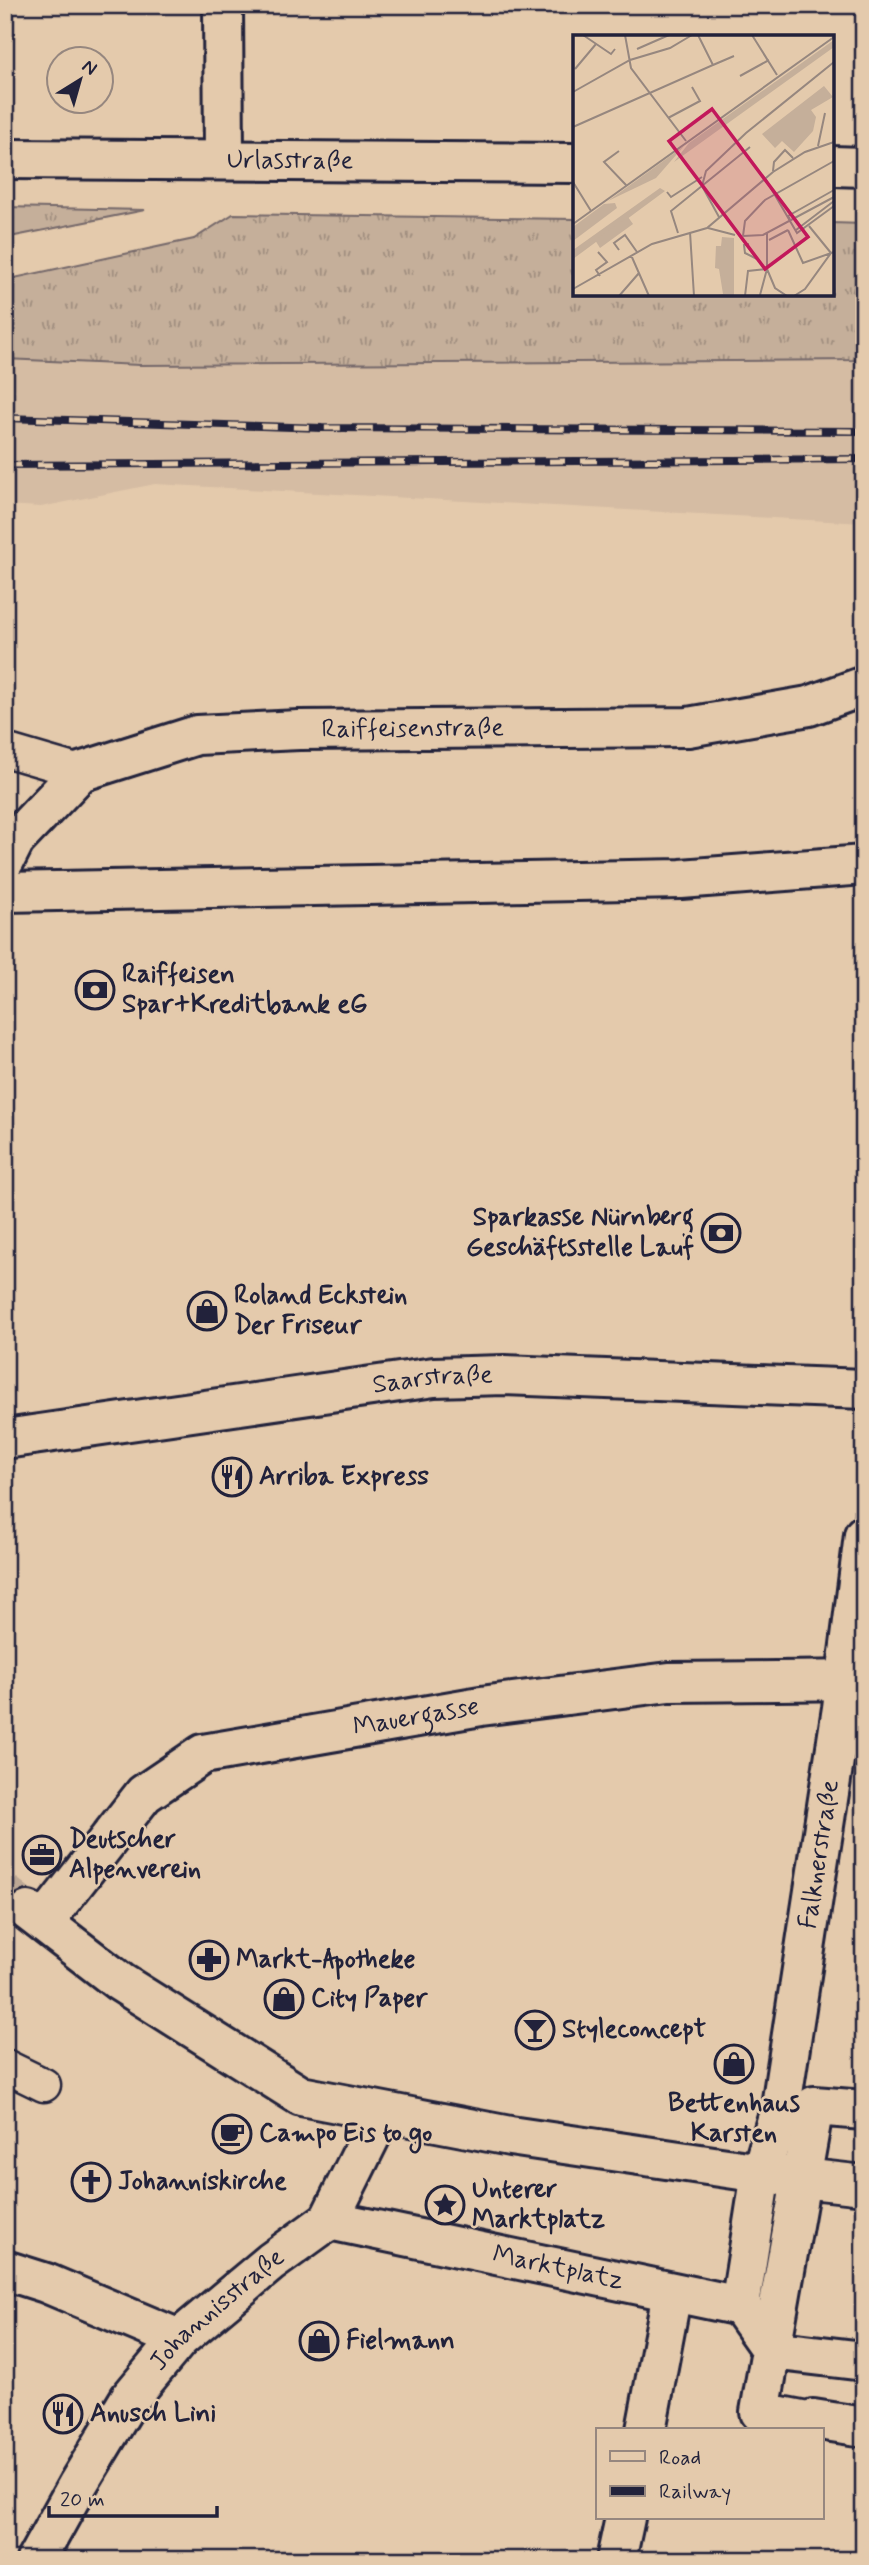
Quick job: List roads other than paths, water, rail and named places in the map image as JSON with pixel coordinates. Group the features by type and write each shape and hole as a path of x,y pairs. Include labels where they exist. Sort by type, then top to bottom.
{"street":[{"path":"223,5 223,159"},
{"name":"Urlasstraße","path":"5,159 573,163"},
{"path":"834,166 864,167"},
{"name":"Raiffeisenstraße","path":"5,860 15,840 80,772 197,735 299,730 688,727 809,706 864,686"},
{"path":"5,892 681,879 864,865"},
{"name":"Saarstraße","path":"5,1439 434,1377 503,1375 864,1389"},
{"name":"Falknerstraße","path":"761,2173 781,2106 855,1680 864,1535"},
{"name":"Mauergasse","path":"382,2113 301,2096 120,1982 36,1917 144,1794 203,1754 481,1706 669,1682 855,1680"},
{"path":"864,2110 814,2106 760,2412 807,2421 813,2419 864,2427"},
{"path":"329,2220 382,2113 510,2136 761,2173 864,2185"},
{"path":"761,2173 740,2306 771,2350 864,2361"},
{"name":"Marktplatz","path":"329,2220 740,2306"},
{"name":"Johannisstraße","path":"36,2560 130,2398 180,2339 271,2262 329,2220"},
{"path":"5,2270 46,2283 180,2339"},
{"path":"646,2428 672,2293"},
{"path":"616,2560 625,2520"}],"lane":[{"path":"5,750 80,772"},
{"path":"5,2066 44,2085"}],"tunnel":[{"path":"5,1893 28,1911"}],"railway":[{"path":"5,418 322,428 864,431"},
{"path":"5,465 864,459"}],"place":[{"name":"Raiffeisen Spar+Kreditbank eG","path":"95,990"},
{"name":"Sparkasse Nürnberg Geschäftsstelle Lauf","path":"721,1233"},
{"name":"Roland Eckstein Der Friseur","path":"207,1311"},
{"name":"Arriba Express","path":"232,1477"},
{"name":"Deutscher Alpenverein","path":"42,1855"},
{"name":"Markt-Apotheke","path":"209,1960"},
{"name":"City Paper","path":"284,1999"},
{"name":"Styleconcept","path":"535,2030"},
{"name":"Bettenhaus Karsten","path":"734,2064"},
{"name":"Campo Eis to go","path":"232,2134"},
{"name":"Johanniskirche","path":"91,2182"},
{"name":"Unterer Marktplatz","path":"445,2205"},
{"name":"Fielmann","path":"319,2341"},
{"name":"Anusch Lini","path":"63,2414"}]}
